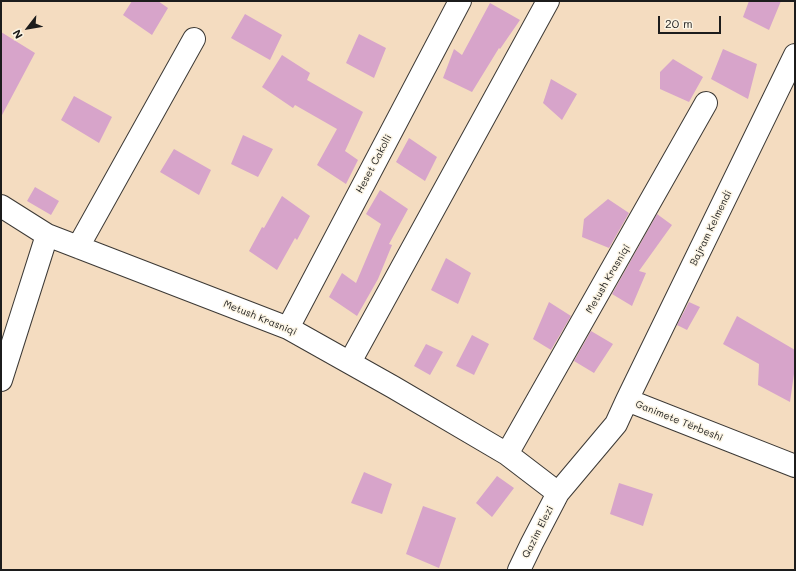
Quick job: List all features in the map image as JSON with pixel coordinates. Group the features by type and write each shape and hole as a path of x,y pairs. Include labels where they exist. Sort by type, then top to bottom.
{"street":[{"name":"Heset Cakolli","path":"288,328 460,1"},
{"path":"350,362 548,1"},
{"path":"78,247 194,39"},
{"name":"Bajram Kelmendi","path":"627,400 795,55"},
{"name":"Metush Krasniqi","path":"507,454 706,103"},
{"name":"Metush Krasniqi","path":"1,206 47,235 288,328 350,362 507,454 558,494"},
{"path":"1,380 47,235"},
{"name":"Ganimete Tërbeshi","path":"558,494 616,424 627,400 795,466"},
{"name":"Qazim Elezi","path":"519,570 558,494"}],"building":[{"path":"132,1 158,1 168,8 152,35 123,15"},
{"path":"749,1 781,1 769,30 743,17"},
{"path":"490,3 520,20 500,49 499,48 472,92 443,78 454,49 462,55"},
{"path":"245,14 282,35 270,60 231,38"},
{"path":"1,32 35,53 1,117"},
{"path":"359,34 386,48 374,78 346,63"},
{"path":"723,49 757,64 748,99 711,79"},
{"path":"282,55 310,73 307,80 363,112 345,151 358,160 346,184 317,165 337,129 295,105 293,108 262,87"},
{"path":"673,59 703,77 689,102 660,89 660,72"},
{"path":"551,79 577,94 562,120 543,103"},
{"path":"74,96 112,117 99,143 61,120"},
{"path":"243,135 273,149 258,177 231,164"},
{"path":"409,138 437,157 425,181 396,162"},
{"path":"174,149 211,170 199,195 160,172"},
{"path":"35,187 59,201 51,215 27,201"},
{"path":"380,190 408,209 389,244 392,245 378,279 357,316 329,297 342,273 356,283 381,224 366,214"},
{"path":"282,196 310,216 297,240 295,238 277,270 249,251 262,227 264,228"},
{"path":"608,199 629,213 609,248 582,237 584,219"},
{"path":"657,214 672,225 639,271 646,273 632,306 612,294"},
{"path":"446,258 471,273 458,304 431,290"},
{"path":"549,302 571,316 551,350 533,339"},
{"path":"689,302 700,307 687,330 677,325"},
{"path":"737,316 795,350 795,373 790,402 758,385 759,364 723,344"},
{"path":"591,331 613,344 594,373 574,361"},
{"path":"472,335 489,344 474,375 456,366"},
{"path":"426,344 443,352 430,375 414,366"},
{"path":"364,472 392,484 382,514 351,503"},
{"path":"497,476 514,488 492,517 476,503"},
{"path":"619,483 653,494 643,526 610,514"},
{"path":"423,506 456,518 439,568 406,554"}]}
